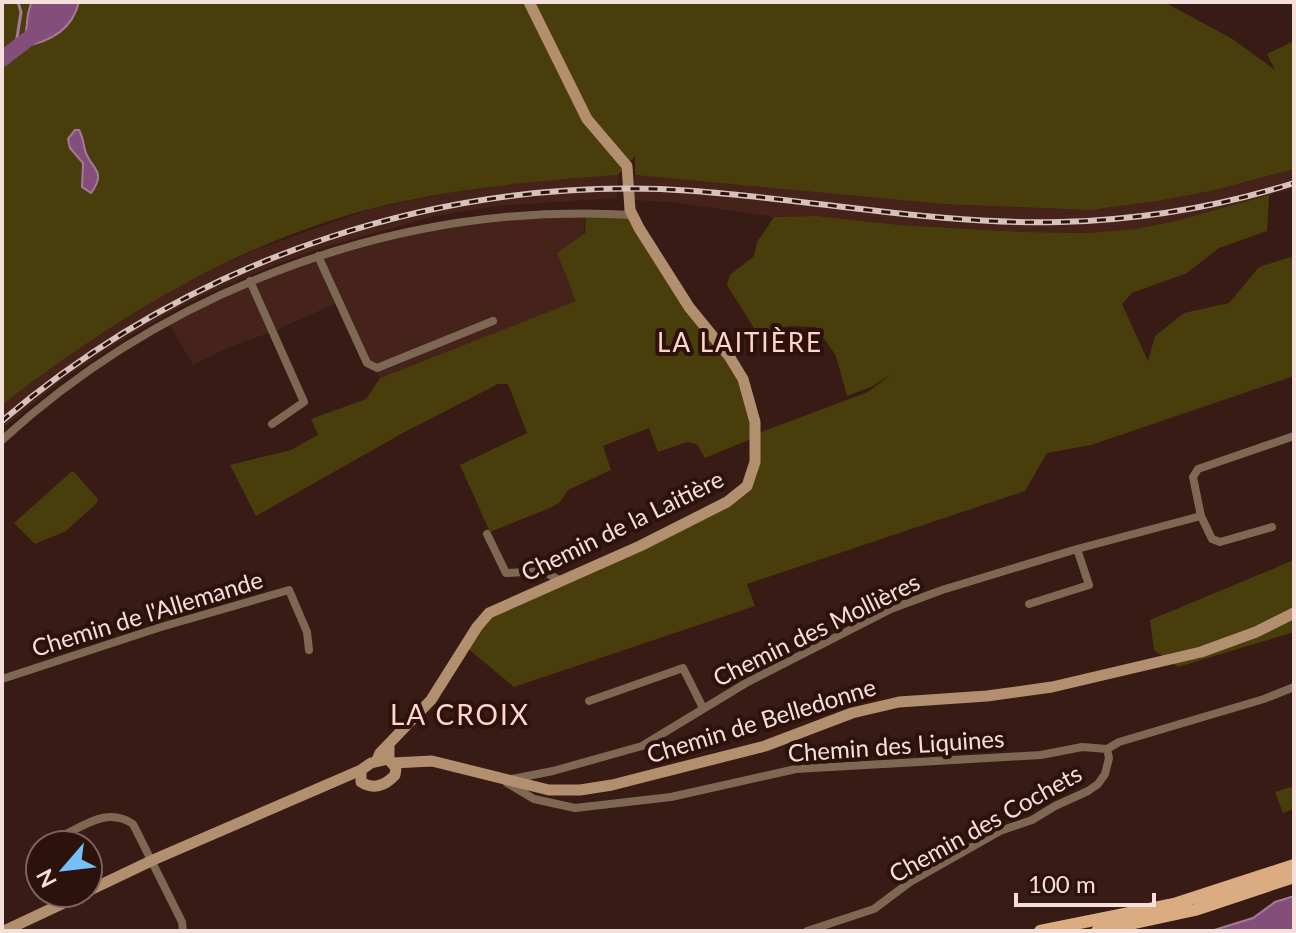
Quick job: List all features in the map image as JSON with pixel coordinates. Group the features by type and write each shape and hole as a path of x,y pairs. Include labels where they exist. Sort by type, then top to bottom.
{"main road":[{"path":"529,2 587,119 625,162 629,172 631,212"},
{"name":"Chemin de la Laitière","path":"389,764 389,744 431,700 482,619 499,608 640,546 727,502 747,486 753,470 755,422 743,379 729,356 689,307 631,212"},
{"name":"Chemin de Belledonne","path":"389,764 423,762 466,768 549,790 580,790 612,785 765,746 852,713 899,702 987,696 1052,687 1201,652 1256,632 1294,613"},
{"path":"104,883 341,779 361,776 389,764 391,779 381,785 370,786 361,776"},
{"path":"1040,931 1174,904 1294,865"},
{"path":"1097,931 1195,910 1294,877"},
{"path":"4,931 50,909"}],"street":[{"path":"2,440 41,404 182,313 250,281 318,256 387,237 500,216 631,212"},
{"path":"318,256 367,363 377,368 493,321"},
{"path":"250,281 304,402 272,424"},
{"path":"1272,527 1220,542 1212,539 1201,516 1193,477 1198,469 1294,436"},
{"name":"Chemin des Mollières","path":"503,780 553,771 642,746 746,683 891,609 942,590 1077,549 1201,516"},
{"path":"487,534 506,573 543,571 561,581"},
{"path":"1029,604 1089,585 1077,549"},
{"name":"Chemin de l'Allemande","path":"2,679 161,627 289,590 307,632 309,650"},
{"path":"589,701 683,668 703,708"},
{"name":"Chemin des Cochets","path":"807,931 874,909 910,882 987,839 1088,791 1105,774 1109,758 1107,749 1119,742 1264,699 1294,687"},
{"name":"Chemin des Liquines","path":"503,780 534,799 575,808 671,797 796,769 1041,755 1082,747 1107,749"},
{"path":"76,829 99,818 117,816 133,824 182,922 183,931"}],"shaded area":[{"path":"2,2 1164,2 1231,38 1275,70 1267,54 1294,41 1294,169 1215,190 1090,210 942,204 635,175 635,156 618,175 524,183 432,196 370,209 270,243 176,288 131,315 2,405"},
{"path":"32,2 79,2 65,28 49,39 20,47"},
{"path":"75,130 79,130 87,156 98,174 91,193 82,187 83,163 70,148 68,139"},
{"path":"1294,169 1294,188 1175,221 1136,229 1087,233 900,225 817,216 774,217 679,203 634,200 635,175 942,204 1089,210 1215,190"},
{"path":"618,175 617,198 496,206 432,217 315,250 252,274 189,302 134,333 66,377 2,429 2,405 85,342 140,307 252,251 370,209 509,183"},
{"path":"1269,195 1267,231 1219,248 1187,273 1132,293 1122,304 1148,361 1155,336 1184,313 1229,303 1259,267 1294,256 1294,376 1091,445 1047,453 1025,491 747,584 755,606 514,687 466,647 482,619 744,495 751,478 751,439 705,458 697,444 687,442 658,452 649,428 603,446 611,470 568,490 559,503 550,508 490,532 460,465 527,433 508,384 498,384 401,434 256,516 230,465 291,450 318,435 311,419 366,399 380,378 576,301 557,253 585,233 586,212 632,215 743,379 756,434 868,392 893,373 871,387 847,396 836,356 816,327 789,326 757,333 727,285 730,275 754,256 757,242 774,217 817,216 900,225 1087,233 1136,229 1175,221"},
{"path":"586,212 577,301 380,378 363,354 339,302 193,365 168,322 318,256 440,226"},
{"path":"71,472 98,499 97,503 66,531 35,544 14,523"},
{"path":"1294,560 1294,632 1178,667 1154,650 1150,620"},
{"path":"1294,786 1294,809 1283,813 1275,792"},
{"path":"1294,896 1294,931 1211,931 1253,918 1275,902"}],"waterway":[{"path":"15,51 21,12 18,2"},
{"path":"2,59 36,33 52,2"}],"railway":[{"path":"2,421 76,364 156,314 239,272 326,238 416,213 507,197 600,189 694,191 968,220 1060,222 1178,211 1294,183"}],"district":[{"name":"LA LAITIÈRE","path":"740,342"},
{"name":"LA CROIX","path":"460,714"}]}
